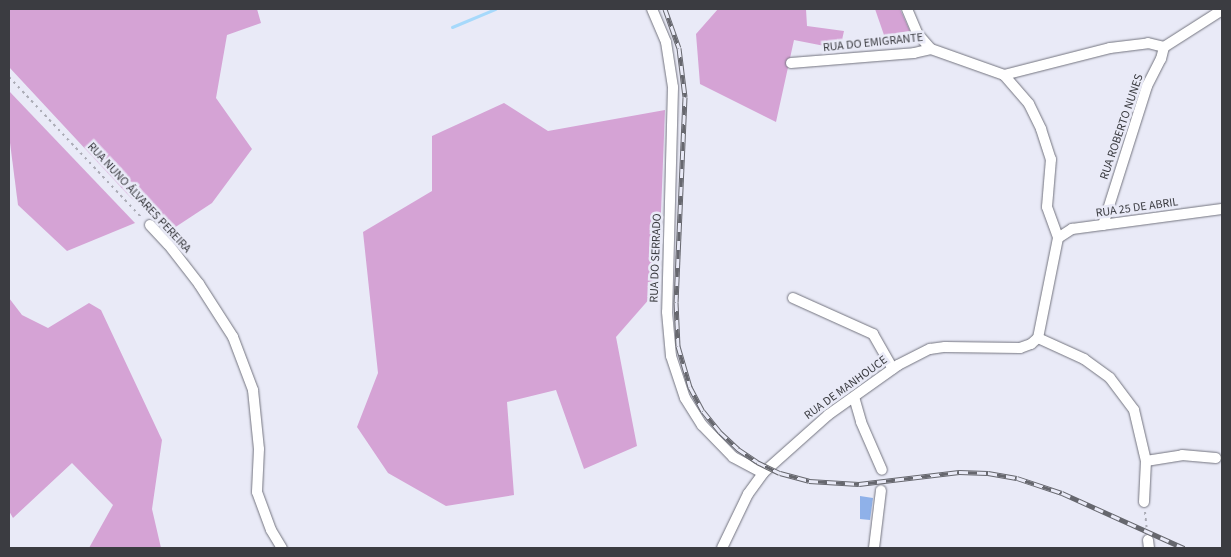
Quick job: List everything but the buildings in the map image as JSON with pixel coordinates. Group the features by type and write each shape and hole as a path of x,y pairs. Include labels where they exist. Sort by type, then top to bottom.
{"street":[{"name":"RUA DO SERRADO","path":"652,9 666,42 672,72 671,189 666,312 668,342 672,363 685,398 712,436 733,457 763,473"},
{"path":"907,9 917,33 930,50"},
{"path":"1144,502 1146,461 1134,410 1110,378 1084,359 1038,338 1058,238 1048,207 1051,159 1041,129 1029,104 1004,75 1110,48 1148,43 1164,46 1222,10"},
{"name":"RUA ROBERTO NUNES","path":"1103,225 1147,86 1161,59 1164,46"},
{"name":"RUA DO EMIGRANTE","path":"791,63 930,50 1004,75"},
{"name":"RUA 25 DE ABRIL","path":"1058,238 1072,229 1222,209"},
{"name":"RUA NUNO ÁLVARES PEREIRA","path":"150,225 168,244 199,284 233,337 253,390 259,450 257,492 271,530 282,548"},
{"path":"793,298 873,334 893,369"},
{"name":"RUA DE MANHOUCE","path":"722,548 748,494 763,473 828,414 893,369 930,349 945,347 1020,348 1031,344 1038,338"},
{"path":"854,397 861,422 882,470"},
{"path":"1146,461 1182,455 1216,458"},
{"path":"874,548 881,490"}],"path":[{"name":"RUA NUNO ÁLVARES PEREIRA","path":"9,76 36,107 150,225"},
{"path":"1144,502 1149,544"}],"shaded area":[{"path":"9,9 257,9 261,23 227,35 216,98 252,149 212,203 174,228 155,219 130,197 9,67"},
{"path":"718,9 806,9 807,26 844,31 840,49 794,40 776,122 700,84 696,34"},
{"path":"875,9 900,9 910,31 884,35"},
{"path":"9,91 135,223 67,251 18,205 9,135"},
{"path":"504,103 548,131 665,110 658,289 616,337 637,446 584,469 556,390 507,402 514,495 446,506 388,473 357,427 378,373 363,232 432,191 432,136"},
{"path":"9,298 22,315 48,328 89,303 101,310 162,440 152,509 161,548 89,548 113,505 72,463 13,518 9,511"}],"waterway":[{"path":"452,27 495,9"}],"railway":[{"path":"665,9 679,48 685,97 676,302 678,346 690,387 703,411 720,432 738,449 757,462 780,473 809,481 859,484 959,472 988,473 1017,478 1062,493 1184,548"}]}
